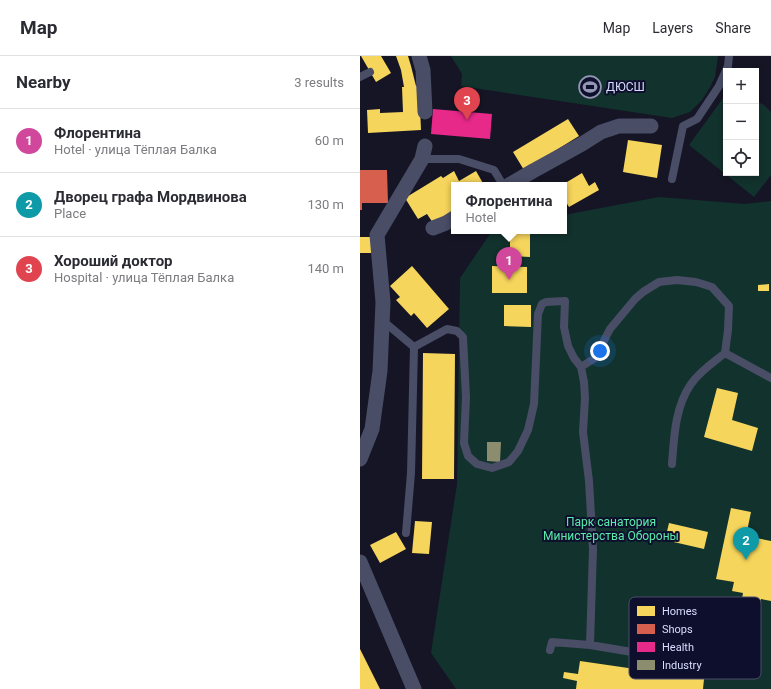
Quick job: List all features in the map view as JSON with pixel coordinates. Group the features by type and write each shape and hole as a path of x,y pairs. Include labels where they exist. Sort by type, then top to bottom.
{"street":[{"path":"420,56 423,70 425,112"},
{"path":"514,182 601,132 619,126 652,126"},
{"path":"360,459 372,429 380,371 383,302 377,235 424,153"},
{"path":"433,228 451,220"},
{"path":"360,562 414,689"}],"lane":[{"path":"672,180 682,126 697,119 719,86 728,66 729,56"},
{"path":"360,77 370,72"},
{"path":"424,153 459,158 494,170 501,182"},
{"path":"581,367 595,358 610,329 635,299 659,282 677,280 696,282 712,287 729,306 725,353 704,370 692,383 684,396 678,412 672,464"},
{"path":"414,347 447,329 457,331 463,337 466,397 464,443 468,456 472,460 477,464 492,468 509,462 518,451 528,430 534,404 538,314 542,304 546,302 565,301 564,327 568,346 574,358 581,367 584,382 585,398 583,432 589,481 593,549 590,645"},
{"path":"382,320 414,347"},
{"path":"406,533 411,473 414,347"},
{"path":"725,353 771,378"},
{"path":"550,650 552,642 590,645 629,652"}],"green space":[{"name":"ДЮСШ","path":"451,56 718,56 715,77 702,100 690,112 672,118 461,86 462,74"},
{"path":"723,98 723,172 689,145"},
{"path":"759,102 771,112 771,175 754,197 728,176 759,176"},
{"name":"Парк санатория Министерства Обороны","path":"659,197 745,204 771,201 771,689 456,689 431,653 457,484 460,278 490,234 567,234 567,214"}],"building: Homes":[{"path":"361,56 381,56 391,73 376,82"},
{"path":"396,56 408,56 416,86 419,86 421,130 368,133 367,110 380,109 380,113 403,112 402,87 404,87 401,70"},
{"path":"568,119 579,136 524,170 513,152"},
{"path":"628,140 662,145 657,178 623,172"},
{"path":"454,171 459,181 476,171 482,182 451,182 451,213 433,223 427,214 418,219 405,198 441,176 443,178"},
{"path":"582,173 589,186 595,182 599,190 569,207 567,204 567,182"},
{"path":"510,234 530,234 530,257 510,256"},
{"path":"360,237 374,237 374,253 360,253"},
{"path":"412,266 449,309 427,328 414,313 411,316 396,300 400,297 390,286"},
{"path":"492,266 527,267 527,293 492,293"},
{"path":"769,284 769,291 758,291 758,285"},
{"path":"504,305 531,305 531,327 504,326"},
{"path":"423,353 455,354 454,479 422,479"},
{"path":"717,388 738,393 732,420 758,428 752,451 704,437"},
{"path":"731,508 751,512 746,536 771,541 771,601 761,599 761,597 742,597 743,593 732,591 734,582 716,579"},
{"path":"415,521 432,522 429,554 412,553"},
{"path":"669,523 708,532 704,549 665,540"},
{"path":"396,532 406,549 380,563 370,545"},
{"path":"360,649 380,689 360,689"},
{"path":"580,661 629,668 629,679 704,679 703,689 576,689 577,681 563,678 564,672 578,674"}],"building: Shops":[{"path":"360,170 387,170 388,203 362,203 362,210 360,210"}],"building: Health":[{"path":"433,109 492,114 490,139 431,134"}],"building: Industry":[{"path":"487,442 501,442 500,462 487,461"}],"place":[{"name":"ДЮСШ","path":"590,87"},
{"name":"Хороший доктор","path":"467,120"},
{"name":"Флорентина","path":"509,280"},
{"name":"Дворец графа Мордвинова","path":"746,560"}]}
